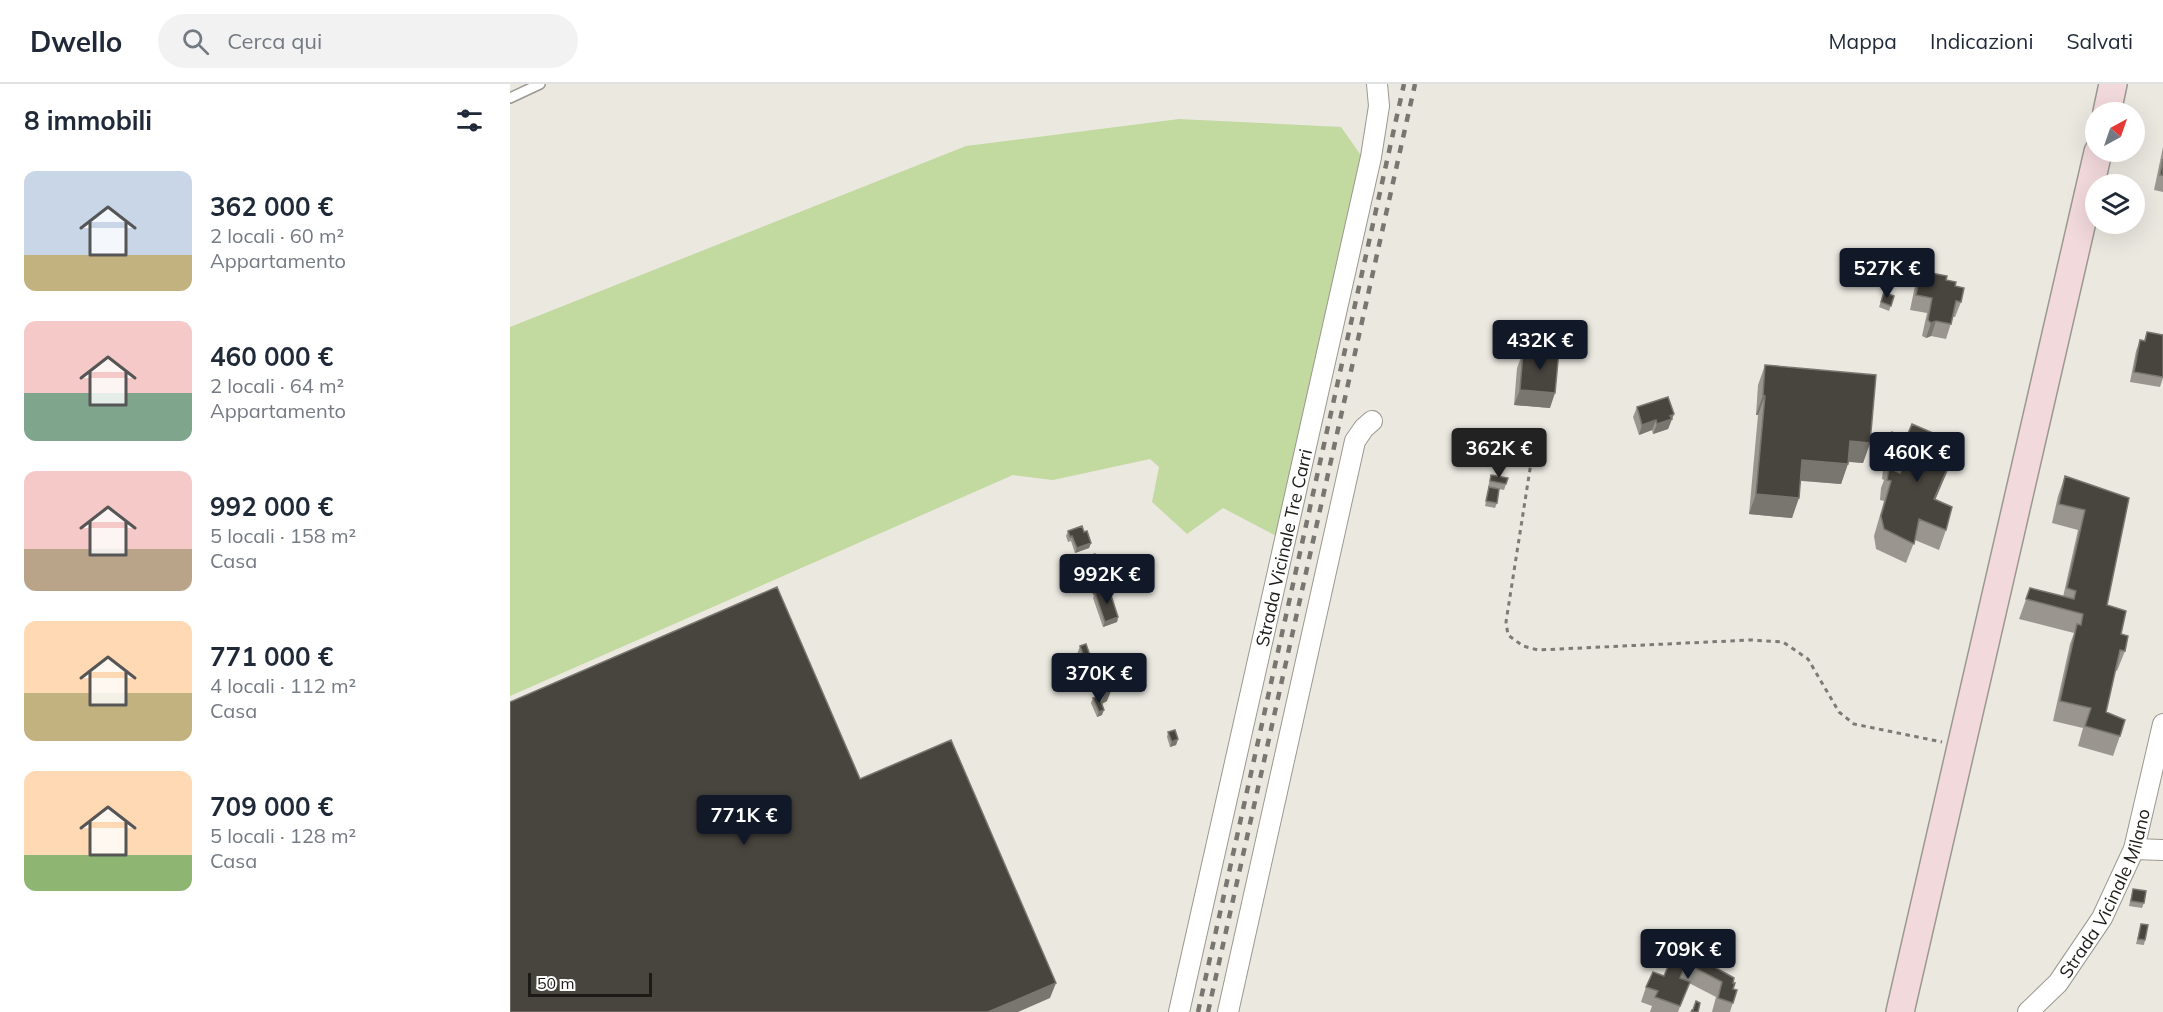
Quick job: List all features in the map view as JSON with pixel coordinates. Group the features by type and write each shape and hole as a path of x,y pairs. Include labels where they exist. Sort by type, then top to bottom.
{"main road":[{"path":"2109,102 2113,84"},
{"path":"1899,1012 2096,162"}],"street":[{"name":"Strada Vicinale Tre Carri","path":"1179,1012 1371,157 1379,106 1377,84"},
{"path":"1228,1012 1355,441 1372,420"},
{"name":"Strada Vicinale Milano","path":"2028,1012 2058,983 2102,918 2134,849 2163,724"},
{"path":"2134,849 2163,850"}],"lane":[{"path":"510,98 540,84"}],"path":[{"path":"1533,450 1506,622 1508,635 1523,646 1538,650 1751,640 1783,642 1808,659 1839,712 1854,724 1961,746"}],"green space":[{"path":"1179,119 1341,127 1360,154 1380,158 1295,546 1223,508 1187,534 1152,502 1159,467 1150,459 1053,480 1013,475 510,696 510,327 966,146"}],"building":[{"path":"2163,159 2163,175 2160,175"},
{"path":"1921,271 1947,276 1946,280 1956,282 1955,286 1964,288 1961,302 1956,301 1951,324 1936,321 1931,323 1928,320 1932,298 1916,295"},
{"path":"1884,292 1894,296 1891,306 1881,302"},
{"path":"2147,332 2163,335 2163,377 2134,372 2140,340 2145,341"},
{"path":"1535,349 1559,350 1555,393 1520,390 1523,352 1535,354"},
{"path":"1765,365 1876,375 1870,443 1850,441 1848,464 1802,460 1799,498 1756,494 1765,396 1763,395"},
{"path":"1668,397 1674,414 1670,416 1672,419 1657,424 1656,420 1642,425 1637,407"},
{"path":"1912,424 1958,444 1934,499 1952,507 1946,530 1919,519 1914,544 1884,529 1881,516 1891,481 1887,480 1889,468 1900,473 1911,450 1907,448 1903,457 1899,455 1896,462 1890,459 1892,432 1906,438"},
{"path":"1491,475 1508,478 1506,484 1490,481"},
{"path":"2065,476 2129,498 2107,605 2126,611 2121,634 2128,636 2125,651 2120,650 2106,712 2125,720 2120,736 2085,726 2091,708 2060,701 2077,624 2081,625 2083,614 2026,599 2030,588 2074,599 2076,591 2067,588 2085,510 2059,504"},
{"path":"1489,487 1499,489 1497,503 1486,501"},
{"path":"1082,526 1084,532 1087,531 1091,543 1077,548 1068,531"},
{"path":"1095,554 1102,571 1097,573 1099,579 1104,577 1106,582 1101,584 1102,588 1095,590 1094,587 1092,588 1081,559"},
{"path":"777,587 860,779 951,740 1056,983 988,1012 510,1012 510,702"},
{"path":"1109,589 1118,617 1105,622 1095,593"},
{"path":"1086,644 1093,664 1100,662 1111,691 1105,693 1097,673 1091,675 1080,646"},
{"path":"1099,696 1104,710 1099,712 1093,698"},
{"path":"1175,730 1178,739 1172,742 1168,732"},
{"path":"2133,889 2146,891 2144,903 2131,901"},
{"path":"2141,924 2148,925 2145,940 2138,939"},
{"path":"1675,950 1689,956 1690,953 1734,978 1733,989 1737,990 1733,1003 1718,998 1722,982 1686,963 1680,978 1690,982 1680,1006 1655,997 1658,991 1646,987 1653,972 1664,976"},
{"path":"1696,1001 1700,1003 1698,1012 1691,1012 1693,1010"}],"railway":[{"path":"1198,1012 1404,84"},
{"path":"1208,1012 1415,84"}]}
